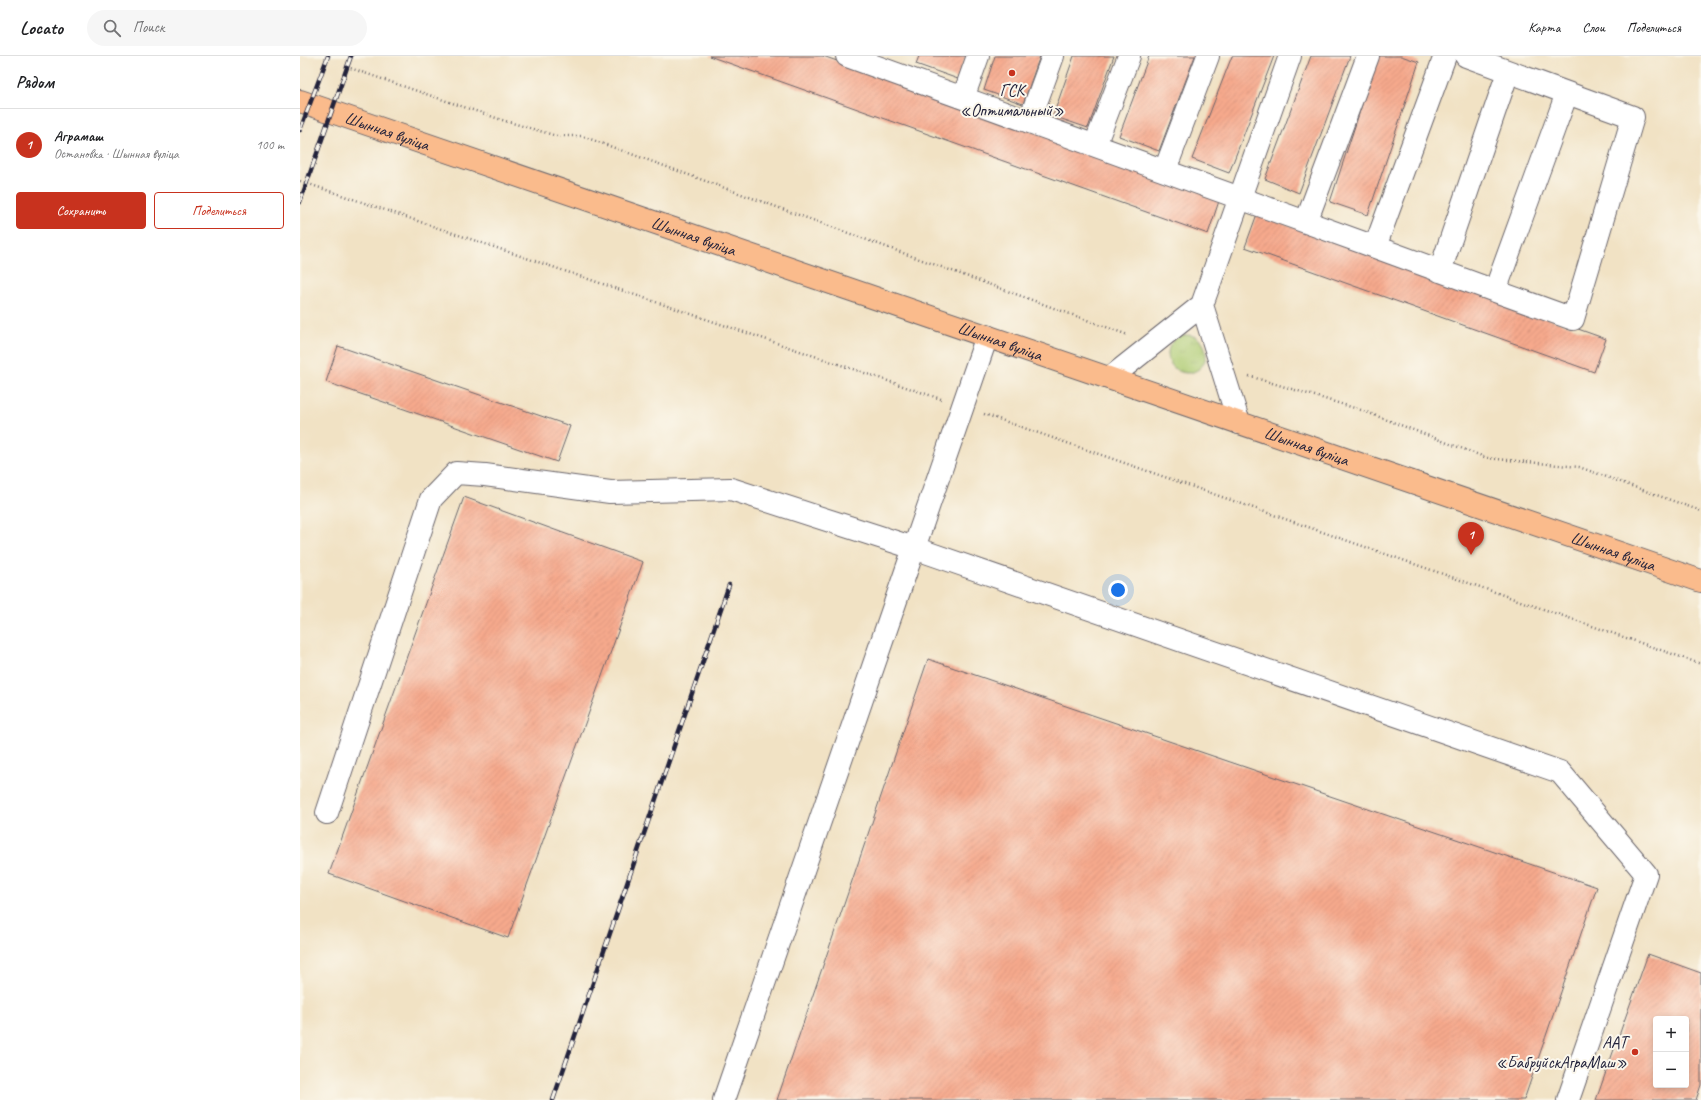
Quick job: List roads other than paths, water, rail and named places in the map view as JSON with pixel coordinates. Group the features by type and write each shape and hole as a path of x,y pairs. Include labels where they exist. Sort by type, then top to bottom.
{"main road":[{"name":"Шынная вуліца","path":"300,101 1701,581"}],"lane":[{"path":"847,56 899,65 963,98 1573,319 1633,117 1466,56"},
{"path":"963,98 978,56"},
{"path":"1029,122 1053,56"},
{"path":"1095,145 1129,56"},
{"path":"1165,170 1208,56"},
{"path":"1110,378 1202,305 1290,56"},
{"path":"1306,222 1368,56"},
{"path":"1375,247 1445,56"},
{"path":"1440,271 1508,72"},
{"path":"1495,292 1567,93"},
{"path":"1202,305 1239,423"},
{"path":"724,1100 987,336"},
{"path":"327,813 431,499 456,474 485,475 610,492 731,489 914,548 1560,772 1646,874 1568,1100"}],"railway":[{"path":"300,130 328,56"},
{"path":"300,202 351,56"},
{"path":"553,1100 729,585"}],"place":[{"name":"ГСК «Оптимальный»","path":"1012,73"},
{"name":"Аграмаш","path":"1471,555"},
{"name":"ААТ «БабруйскАграМаш»","path":"1635,1052"}]}
